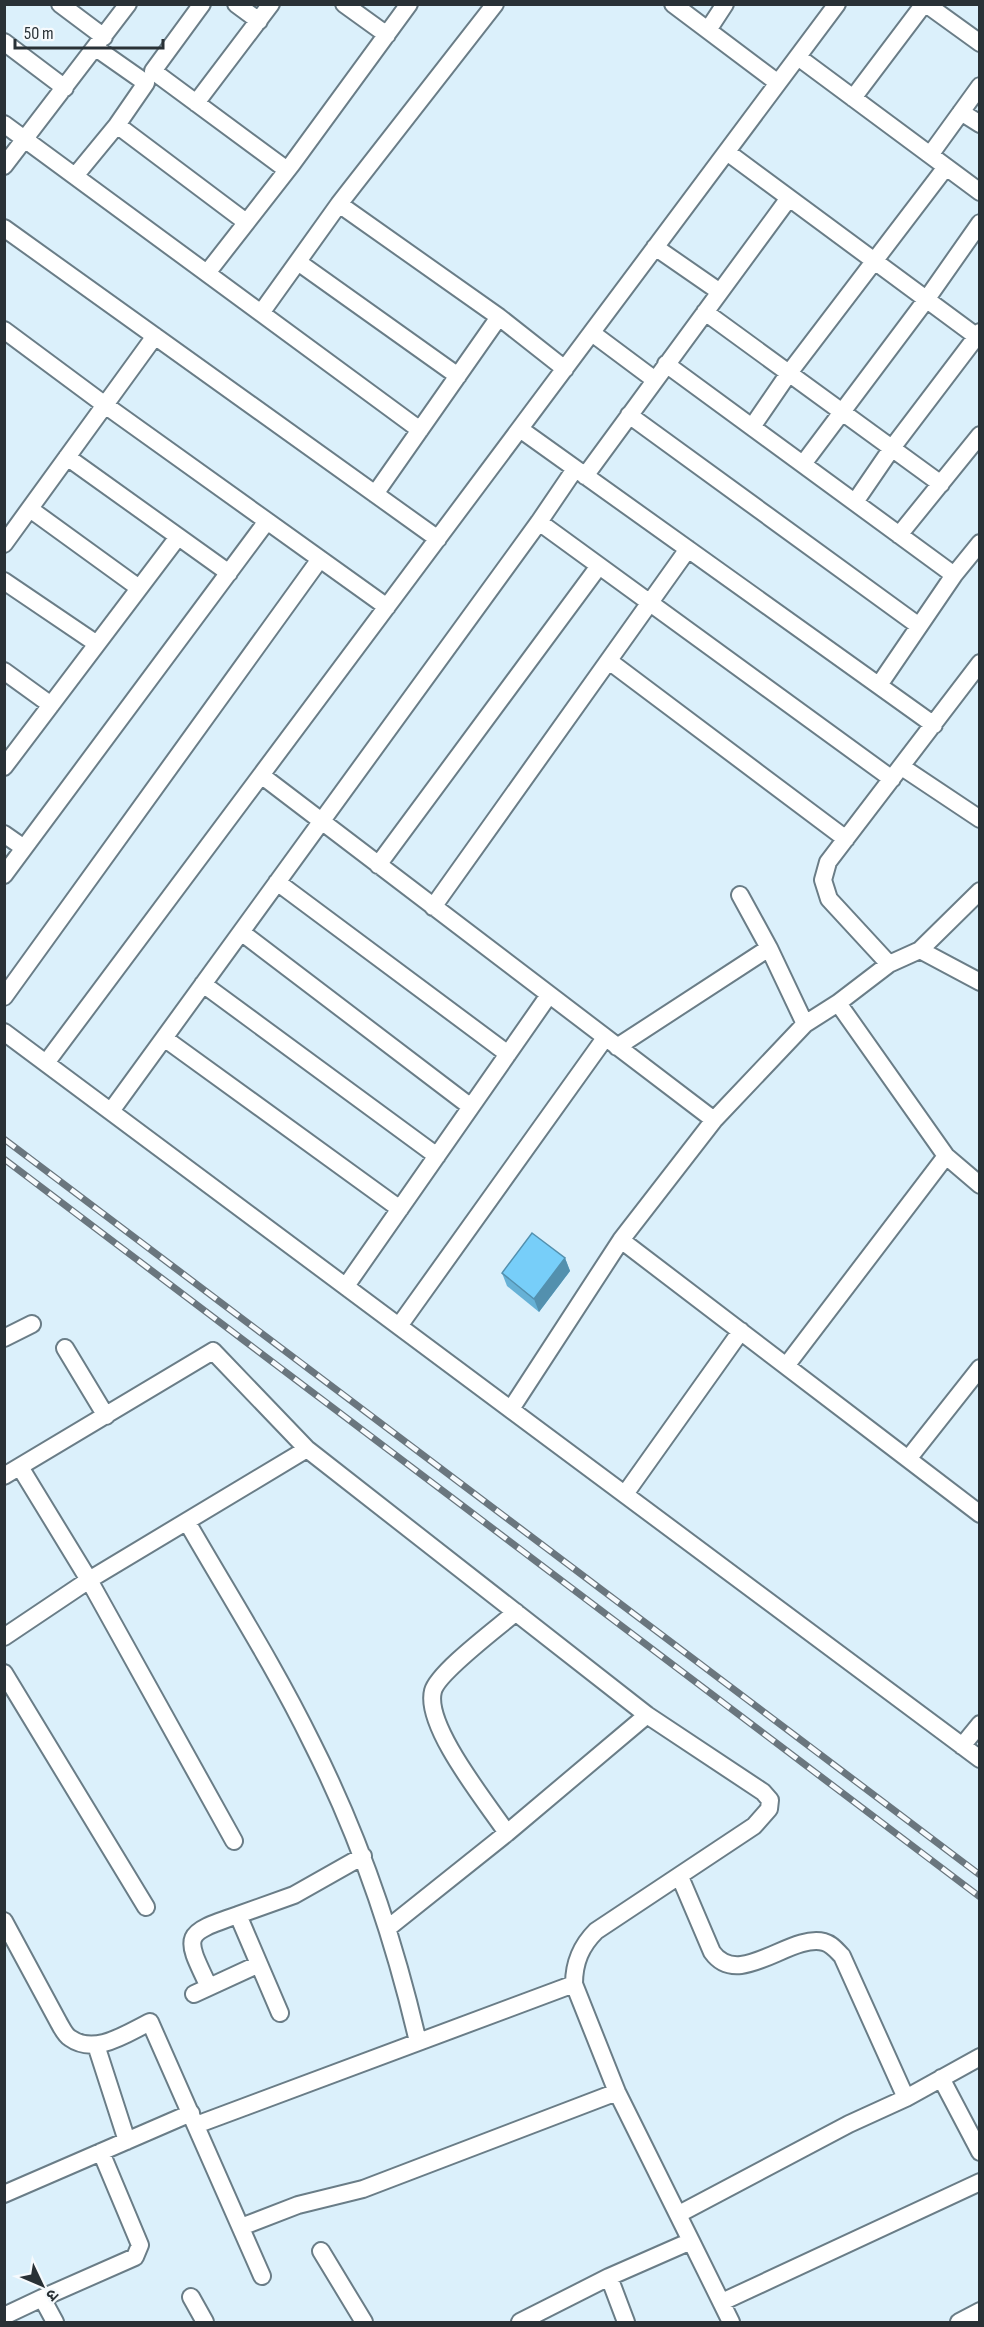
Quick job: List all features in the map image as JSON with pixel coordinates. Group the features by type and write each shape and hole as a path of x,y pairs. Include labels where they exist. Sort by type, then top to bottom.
{"street":[{"path":"60,4 146,83 117,125 75,176"},
{"path":"4,166 128,4"},
{"path":"202,4 153,71 287,170"},
{"path":"236,4 259,21"},
{"path":"196,103 271,4"},
{"path":"344,4 387,35"},
{"path":"207,273 287,170 409,4"},
{"path":"261,313 339,204 495,4"},
{"path":"673,4 778,83"},
{"path":"708,30 725,4"},
{"path":"46,1063 837,4"},
{"path":"853,98 925,4 980,43"},
{"path":"4,42 65,88"},
{"path":"798,57 980,192"},
{"path":"930,156 980,86"},
{"path":"961,112 980,124"},
{"path":"4,124 420,430"},
{"path":"117,125 246,222"},
{"path":"727,152 978,336 892,448 855,502"},
{"path":"752,427 789,373 946,167"},
{"path":"111,1111 539,522 629,415 789,198"},
{"path":"339,204 500,317 565,369"},
{"path":"803,464 926,300 980,223"},
{"path":"4,228 438,539"},
{"path":"656,247 720,292"},
{"path":"298,262 458,376"},
{"path":"705,312 941,484"},
{"path":"375,494 500,317"},
{"path":"4,330 387,607"},
{"path":"592,333 655,380"},
{"path":"4,544 155,336"},
{"path":"666,364 954,575"},
{"path":"629,415 919,626"},
{"path":"520,429 934,724"},
{"path":"900,535 980,435"},
{"path":"67,457 229,573"},
{"path":"30,509 139,588"},
{"path":"4,875 267,521"},
{"path":"539,522 649,604 897,773 980,819"},
{"path":"6,762 178,537"},
{"path":"879,685 954,575 980,543"},
{"path":"433,908 688,549"},
{"path":"4,997 320,559"},
{"path":"378,865 599,566"},
{"path":"4,581 97,645"},
{"path":"609,661 846,839"},
{"path":"889,964 829,898 824,880 828,862 980,663"},
{"path":"4,671 51,705"},
{"path":"261,775 714,1120"},
{"path":"4,834 24,848"},
{"path":"277,882 508,1054"},
{"path":"511,1409 621,1240 714,1120 805,1023 838,1003 889,964 920,950 980,891"},
{"path":"740,895 769,948 805,1023"},
{"path":"241,932 471,1107"},
{"path":"399,1326 611,1042 769,948"},
{"path":"920,950 980,982"},
{"path":"203,984 437,1156"},
{"path":"346,1286 549,995"},
{"path":"838,1003 946,1156 980,1185"},
{"path":"4,1032 980,1759"},
{"path":"164,1038 400,1209"},
{"path":"786,1366 946,1156"},
{"path":"621,1240 980,1514"},
{"path":"4,1338 32,1324"},
{"path":"625,1494 741,1332"},
{"path":"64,1348 106,1416"},
{"path":"4,1476 213,1351 307,1449 648,1715 763,1792 770,1800 769,1809 754,1826 611,1921 586,1941 574,1969 574,1984 617,2092 731,2322"},
{"path":"908,1459 980,1368"},
{"path":"4,1637 89,1580 307,1449"},
{"path":"20,1467 89,1580 234,1842"},
{"path":"187,1522 312,1742 363,1856 404,1979 418,2042"},
{"path":"507,1833 443,1736 433,1704 433,1691 442,1676 516,1612"},
{"path":"4,1673 146,1907"},
{"path":"388,1928 507,1833 648,1715"},
{"path":"962,1746 980,1724"},
{"path":"259,1964 202,1990 192,1952 192,1942 196,1933 204,1927 294,1895 363,1856"},
{"path":"680,1877 712,1952 719,1961 730,1966 746,1964 807,1943 823,1942 834,1947 842,1956 906,2098"},
{"path":"238,1915 280,2013"},
{"path":"4,1921 59,2023 69,2037 81,2044 96,2045 114,2040 150,2022 262,2276"},
{"path":"6,2190 127,2140 418,2042 574,1984"},
{"path":"96,2045 127,2140"},
{"path":"679,2214 849,2124 906,2098 980,2057"},
{"path":"941,2078 980,2152"},
{"path":"241,2227 298,2205 363,2189 617,2092"},
{"path":"4,2316 135,2257 140,2245 101,2152"},
{"path":"722,2302 980,2182"},
{"path":"520,2322 609,2277 691,2241"},
{"path":"321,2251 364,2322"},
{"path":"609,2277 626,2322"},
{"path":"191,2297 205,2322"},
{"path":"42,2298 56,2322"},
{"path":"959,2322 980,2311"}],"building":[{"path":"532,1233 565,1258 534,1299 502,1273"}],"railway":[{"path":"4,1139 980,1875"},
{"path":"4,1159 980,1897"}]}
